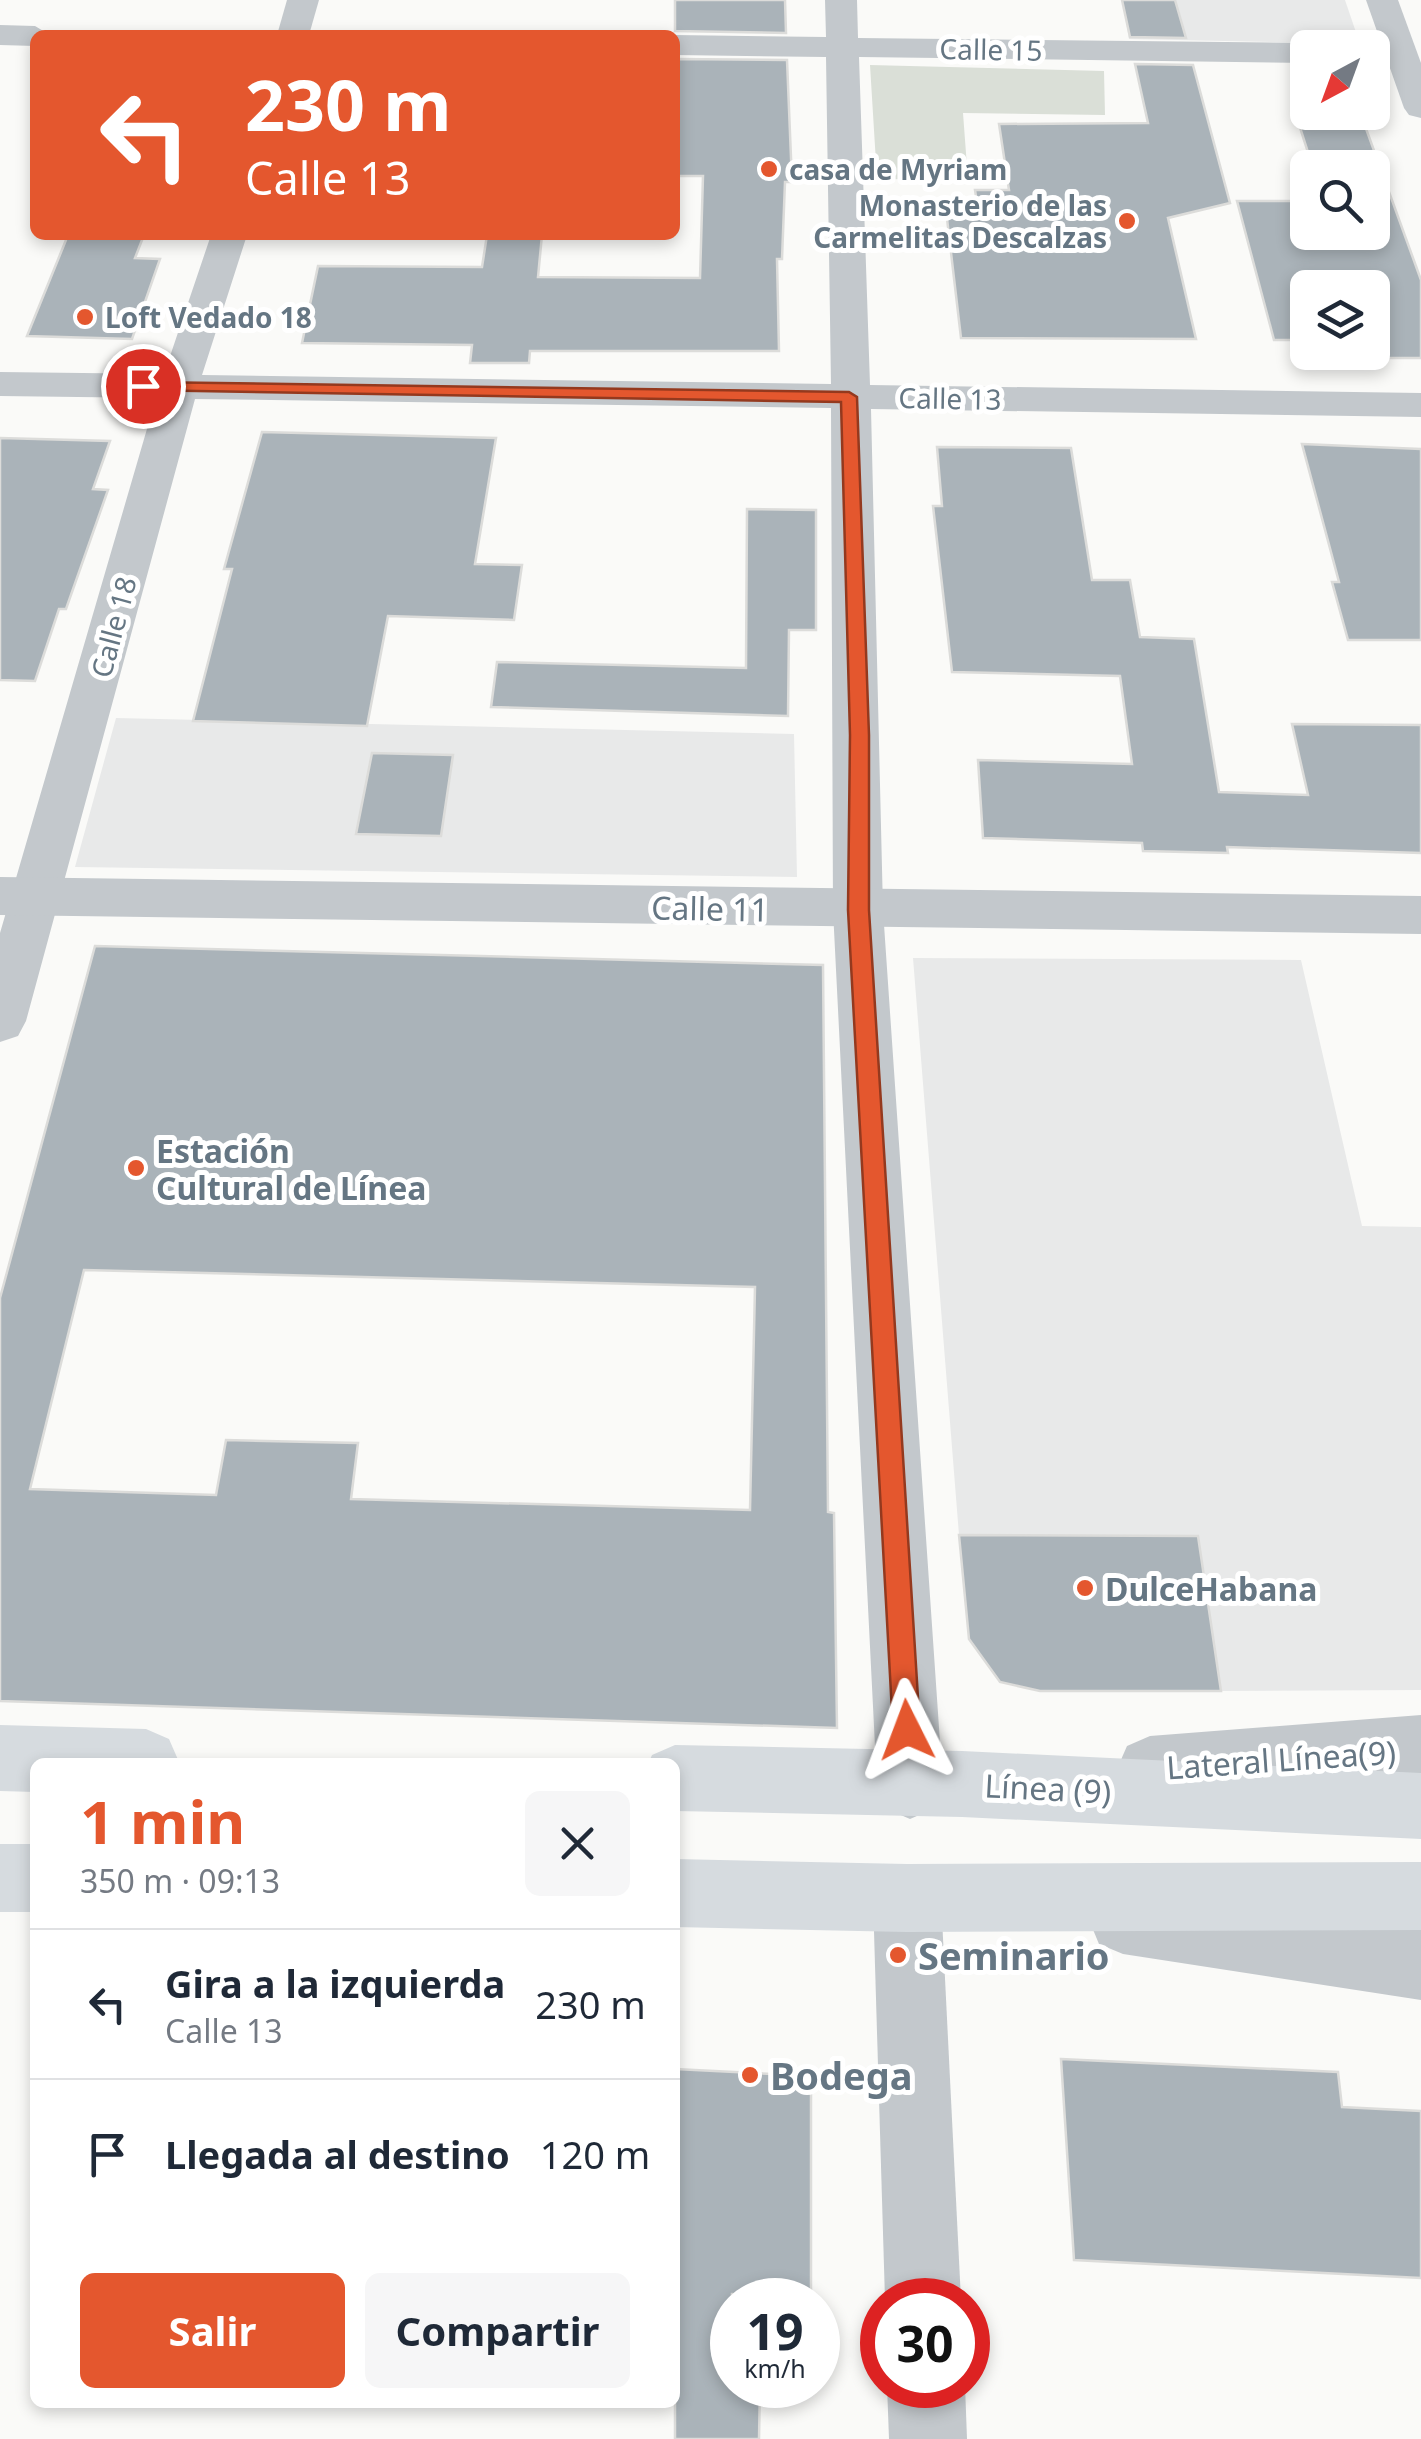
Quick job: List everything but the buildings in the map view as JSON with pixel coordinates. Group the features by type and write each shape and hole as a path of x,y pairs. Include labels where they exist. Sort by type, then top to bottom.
{"main road":[{"path":"0,1758 30,1759"},
{"name":"Línea (9)","path":"680,1778 936,1784 1421,1806"},
{"path":"0,1878 30,1878"},
{"path":"680,1893 939,1898 1421,1896"}],"street":[{"path":"294,30 303,0"},
{"path":"1382,0 1398,55 1421,108"},
{"path":"842,24 859,735 858,910 936,1784"},
{"name":"Calle 15","path":"680,43 842,24 1290,53"},
{"path":"0,35 30,36"},
{"name":"Calle 18","path":"0,1021 18,897 226,240"},
{"name":"Calle 13","path":"0,384 1421,405"},
{"name":"Calle 11","path":"18,897 1421,915"},
{"name":"Lateral Línea(9)","path":"936,1784 1421,1748"},
{"path":"924,2278 939,1898 1421,1965"},
{"path":"927,2408 928,2439"}],"shaded area":[{"path":"1122,0 1345,0 1355,30 1290,30 1290,42 1129,39"},
{"path":"870,65 1104,71 1105,115 963,113 968,180 877,179"},
{"path":"116,718 794,734 797,877 75,867"},
{"path":"913,958 1301,960 1362,1226 1421,1227 1421,1690 1221,1691 1198,1536 959,1535"}],"place":[{"name":"casa de Myriam","path":"769,169"},
{"name":"Monasterio de las Carmelitas Descalzas","path":"1127,221"},
{"name":"Loft Vedado 18","path":"85,317"},
{"name":"Estación Cultural de Línea","path":"136,1168"},
{"name":"DulceHabana","path":"1085,1588"},
{"name":"Seminario","path":"898,1955"},
{"name":"Bodega","path":"750,2075"}],"route":[{"path":"143,386 849,397 859,735 858,910 907,1730"}]}
